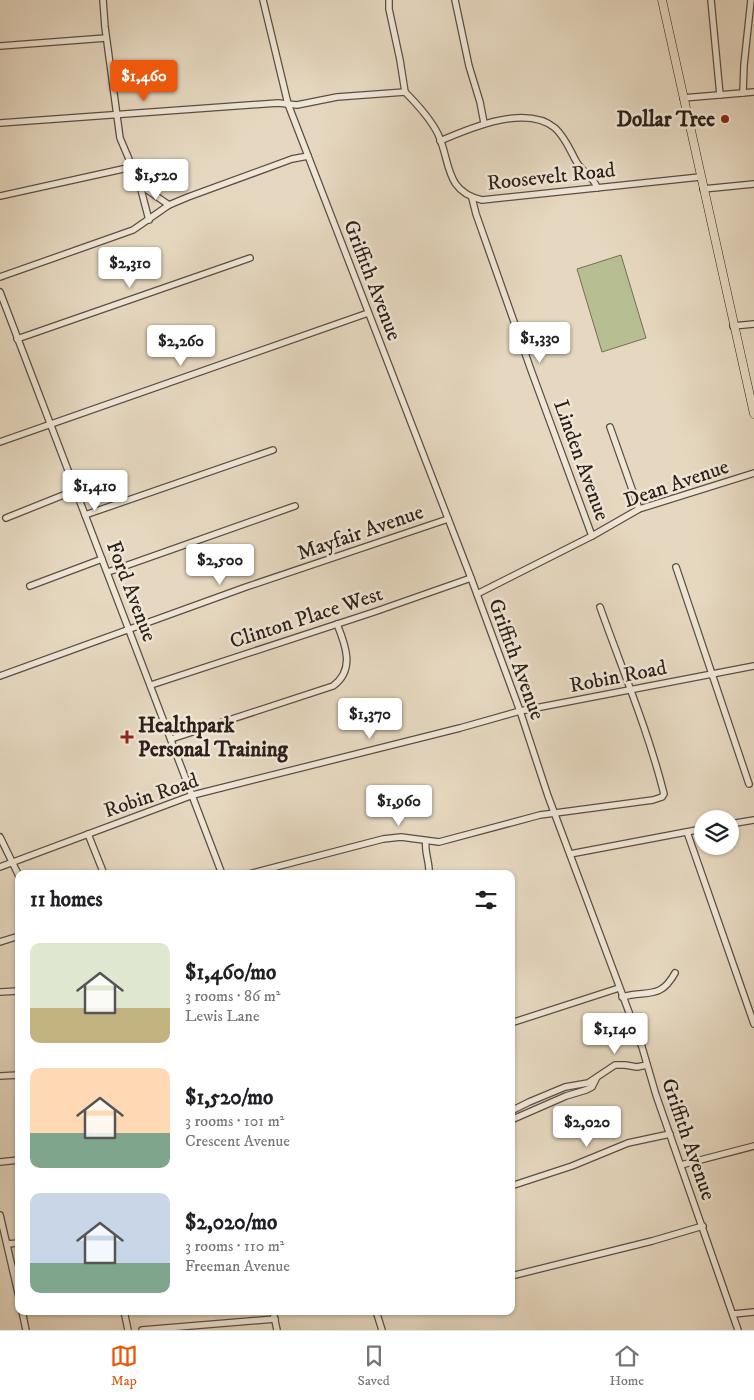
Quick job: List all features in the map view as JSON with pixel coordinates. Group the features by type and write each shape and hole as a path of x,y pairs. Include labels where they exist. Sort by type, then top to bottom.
{"main road":[{"path":"662,0 733,326 752,397 754,414"}],"street":[{"path":"103,0 106,38 120,138 140,185 149,220"},
{"name":"Griffith Avenue","path":"263,0 288,104 471,578 520,711 647,1065 738,1330"},
{"path":"0,123 278,103 297,105 337,96 404,92 389,0"},
{"path":"455,0 469,66 484,123"},
{"path":"711,0 720,95"},
{"path":"743,93 751,0"},
{"path":"0,46 106,38"},
{"name":"Roosevelt Road","path":"404,92 428,119 440,140 453,180 462,192 472,198 482,200 700,177"},
{"path":"683,98 754,92"},
{"path":"440,140 484,123 525,118 541,120 559,132 578,164 597,188"},
{"path":"0,277 122,234 149,220 169,205 242,177 308,156"},
{"path":"0,196 132,167"},
{"path":"703,189 754,184"},
{"path":"140,185 169,205"},
{"name":"Linden Avenue","path":"472,198 528,361 592,536"},
{"path":"17,339 250,258"},
{"name":"Ford Avenue","path":"0,292 221,870"},
{"path":"0,442 368,313"},
{"path":"733,326 754,324"},
{"path":"610,427 639,509"},
{"path":"86,515 273,450"},
{"name":"Dean Avenue","path":"477,594 592,536 639,509 754,473"},
{"path":"6,518 76,490"},
{"path":"108,572 295,506"},
{"name":"Mayfair Avenue","path":"0,676 246,587 448,519"},
{"path":"30,586 102,559"},
{"path":"676,567 749,784"},
{"name":"Clinton Place West","path":"151,685 471,578"},
{"path":"264,870 384,839 401,837 439,842 540,815 653,800 664,796 600,607"},
{"path":"171,739 333,686 342,678 347,666 347,653 337,624"},
{"name":"Robin Road","path":"0,867 193,795 520,711 754,666"},
{"path":"739,822 754,820"},
{"path":"570,854 694,831"},
{"path":"687,832 754,1024"},
{"path":"88,834 102,870"},
{"path":"0,837 16,870"},
{"path":"426,841 425,847 430,870"},
{"path":"0,942 15,937"},
{"path":"622,997 661,990 669,984 676,973"},
{"path":"515,1022 619,988"},
{"path":"0,992 15,991"},
{"path":"515,1109 565,1087 588,1083 615,1065 636,1067 647,1065"},
{"path":"0,1076 15,1075"},
{"path":"515,1118 566,1096 586,1090 592,1087 596,1079"},
{"path":"515,1185 572,1166 628,1143 670,1134"},
{"path":"681,1165 754,1146"},
{"path":"0,1162 15,1160"},
{"path":"0,1215 15,1281"},
{"path":"515,1275 652,1241 703,1226"},
{"path":"6,1244 15,1243"},
{"path":"733,1314 754,1312"},
{"path":"23,1315 26,1330"},
{"path":"125,1315 128,1330"},
{"path":"274,1315 277,1330"},
{"path":"379,1315 382,1330"},
{"path":"142,1330 275,1319"}],"green space":[{"path":"621,255 646,338 602,352 577,269"}],"place":[{"name":"Dollar Tree","path":"725,119"},
{"name":"Healthpark Personal Training","path":"127,737"}]}
